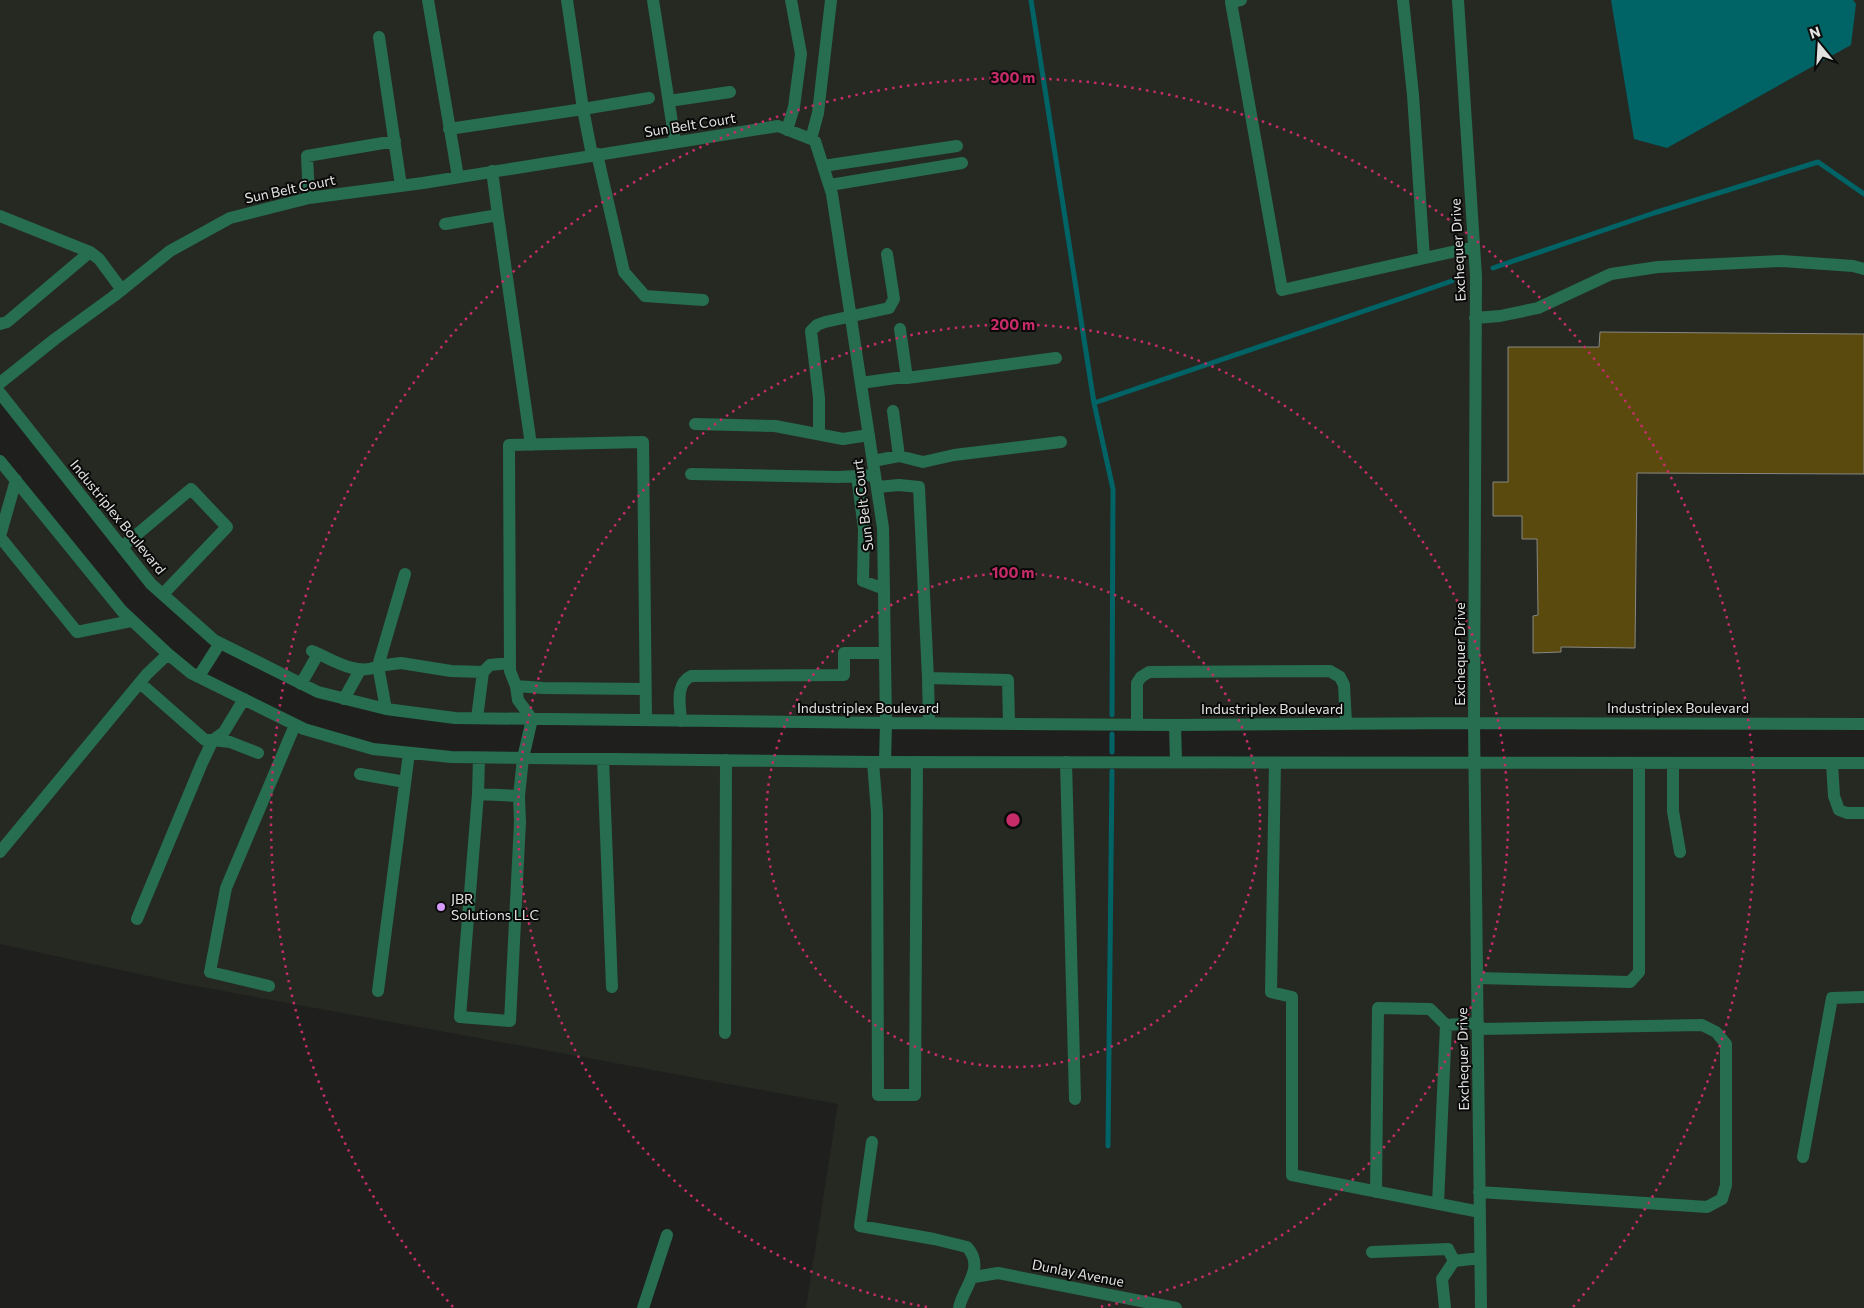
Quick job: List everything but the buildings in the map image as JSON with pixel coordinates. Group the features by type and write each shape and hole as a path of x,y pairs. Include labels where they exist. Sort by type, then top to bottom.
{"street":[{"path":"428,0 458,177"},
{"path":"567,0 583,109 624,272 645,296 703,300"},
{"path":"654,0 675,142"},
{"path":"787,130 794,107 801,54 791,0"},
{"path":"811,139 818,113 831,0"},
{"path":"1241,0 1231,2 1282,290 1474,247"},
{"path":"1403,0 1413,95 1424,258"},
{"name":"Exchequer Drive","path":"1458,0 1474,247 1476,318 1474,723 1481,1308"},
{"path":"379,37 401,186"},
{"path":"669,101 730,92"},
{"path":"450,128 649,98"},
{"name":"Sun Belt Court","path":"0,383 170,251 230,218 309,198 401,186 778,126 811,139 815,141 830,186 883,528 886,723 879,762 877,812 878,1095 915,1095 917,762"},
{"path":"309,198 307,156 395,140"},
{"path":"823,166 957,146"},
{"path":"830,186 962,163"},
{"path":"492,171 531,445"},
{"path":"445,224 498,215"},
{"path":"0,216 90,252 99,259 122,290"},
{"path":"0,324 7,322 90,252"},
{"path":"819,434 819,398 811,332 825,322 888,308 894,299 887,254"},
{"path":"1476,318 1500,316 1538,308 1611,274 1658,267 1782,261 1853,266 1864,269"},
{"path":"900,329 907,378"},
{"path":"861,383 1056,358"},
{"name":"Industriplex Boulevard","path":"0,393 151,584 214,640 318,692 386,709 455,718 929,724 1864,724"},
{"path":"893,411 899,456"},
{"path":"695,424 775,426 843,439 869,435"},
{"path":"479,758 478,794 460,1017 510,1021 520,822 519,796 523,758 532,719 518,700 516,686 510,672 510,445 643,442 646,720"},
{"path":"873,461 899,456 923,462 1061,442"},
{"path":"0,461 131,621 192,673 304,730 373,749 479,758 879,762 1864,763"},
{"path":"691,474 857,476 899,485 919,486 929,724"},
{"path":"857,476 864,529 862,582 884,589"},
{"path":"16,480 0,537 77,632 131,621"},
{"path":"122,547 191,489 227,527 163,594"},
{"path":"386,709 378,666 405,574"},
{"path":"199,676 220,643"},
{"path":"301,684 315,652 360,670 371,670 378,666 401,663 451,671 484,672"},
{"path":"681,721 681,685 692,676 844,675 844,653 885,653"},
{"path":"0,852 140,683 168,654"},
{"path":"478,718 484,672 490,665 510,663"},
{"path":"344,699 360,670"},
{"path":"1136,724 1137,683 1141,677 1149,672 1330,672 1340,677 1344,685 1346,723"},
{"path":"928,678 1008,680 1009,724"},
{"path":"140,683 205,740 230,742 258,753"},
{"path":"516,686 645,689"},
{"path":"137,919 202,763 214,740 224,732 244,699"},
{"path":"269,986 210,972 226,888 296,725"},
{"path":"1175,725 1176,761"},
{"path":"378,992 409,753"},
{"path":"603,759 612,987"},
{"path":"725,1033 726,760"},
{"path":"1066,762 1074,1099"},
{"path":"1276,763 1271,992 1292,996 1292,1175 1480,1212"},
{"path":"1478,978 1630,982 1639,972 1640,763"},
{"path":"1673,763 1673,811 1680,852"},
{"path":"1832,763 1834,796 1839,810 1847,813 1864,813"},
{"path":"360,774 405,782"},
{"path":"478,794 519,796"},
{"path":"1802,1157 1832,998 1864,997"},
{"path":"1376,1192 1378,1008 1430,1009 1446,1025 1702,1025 1716,1032 1726,1044 1726,1185 1722,1199 1707,1207 1480,1192"},
{"path":"1438,1204 1446,1025"},
{"path":"872,1142 860,1226 934,1239 966,1247 972,1256 974,1277 961,1298 959,1308"},
{"path":"643,1308 667,1235"},
{"path":"1372,1252 1448,1249 1454,1261"},
{"path":"1445,1308 1442,1279 1454,1261 1480,1258"},
{"name":"Dunlay Avenue","path":"974,1277 998,1273 1176,1308"}],"shaded area":[{"path":"0,0 1864,0 1864,724 455,718 318,692 214,640 151,584 0,393"},
{"path":"0,461 122,611 168,654 304,729 373,749 451,757 1864,763 1864,1308 806,1308 838,1104 185,984 0,944"}],"water":[{"path":"1611,0 1853,0 1856,4 1851,45 1667,148 1634,139"}],"waterway":[{"path":"1031,0 1094,403 1452,281"},
{"path":"1493,268 1654,213 1818,162 1864,194"},
{"path":"1094,403 1113,489 1112,715"},
{"path":"1112,734 1112,752"},
{"path":"1108,1146 1112,771"}],"place":[{"name":"JBR Solutions LLC","path":"441,907"}]}
